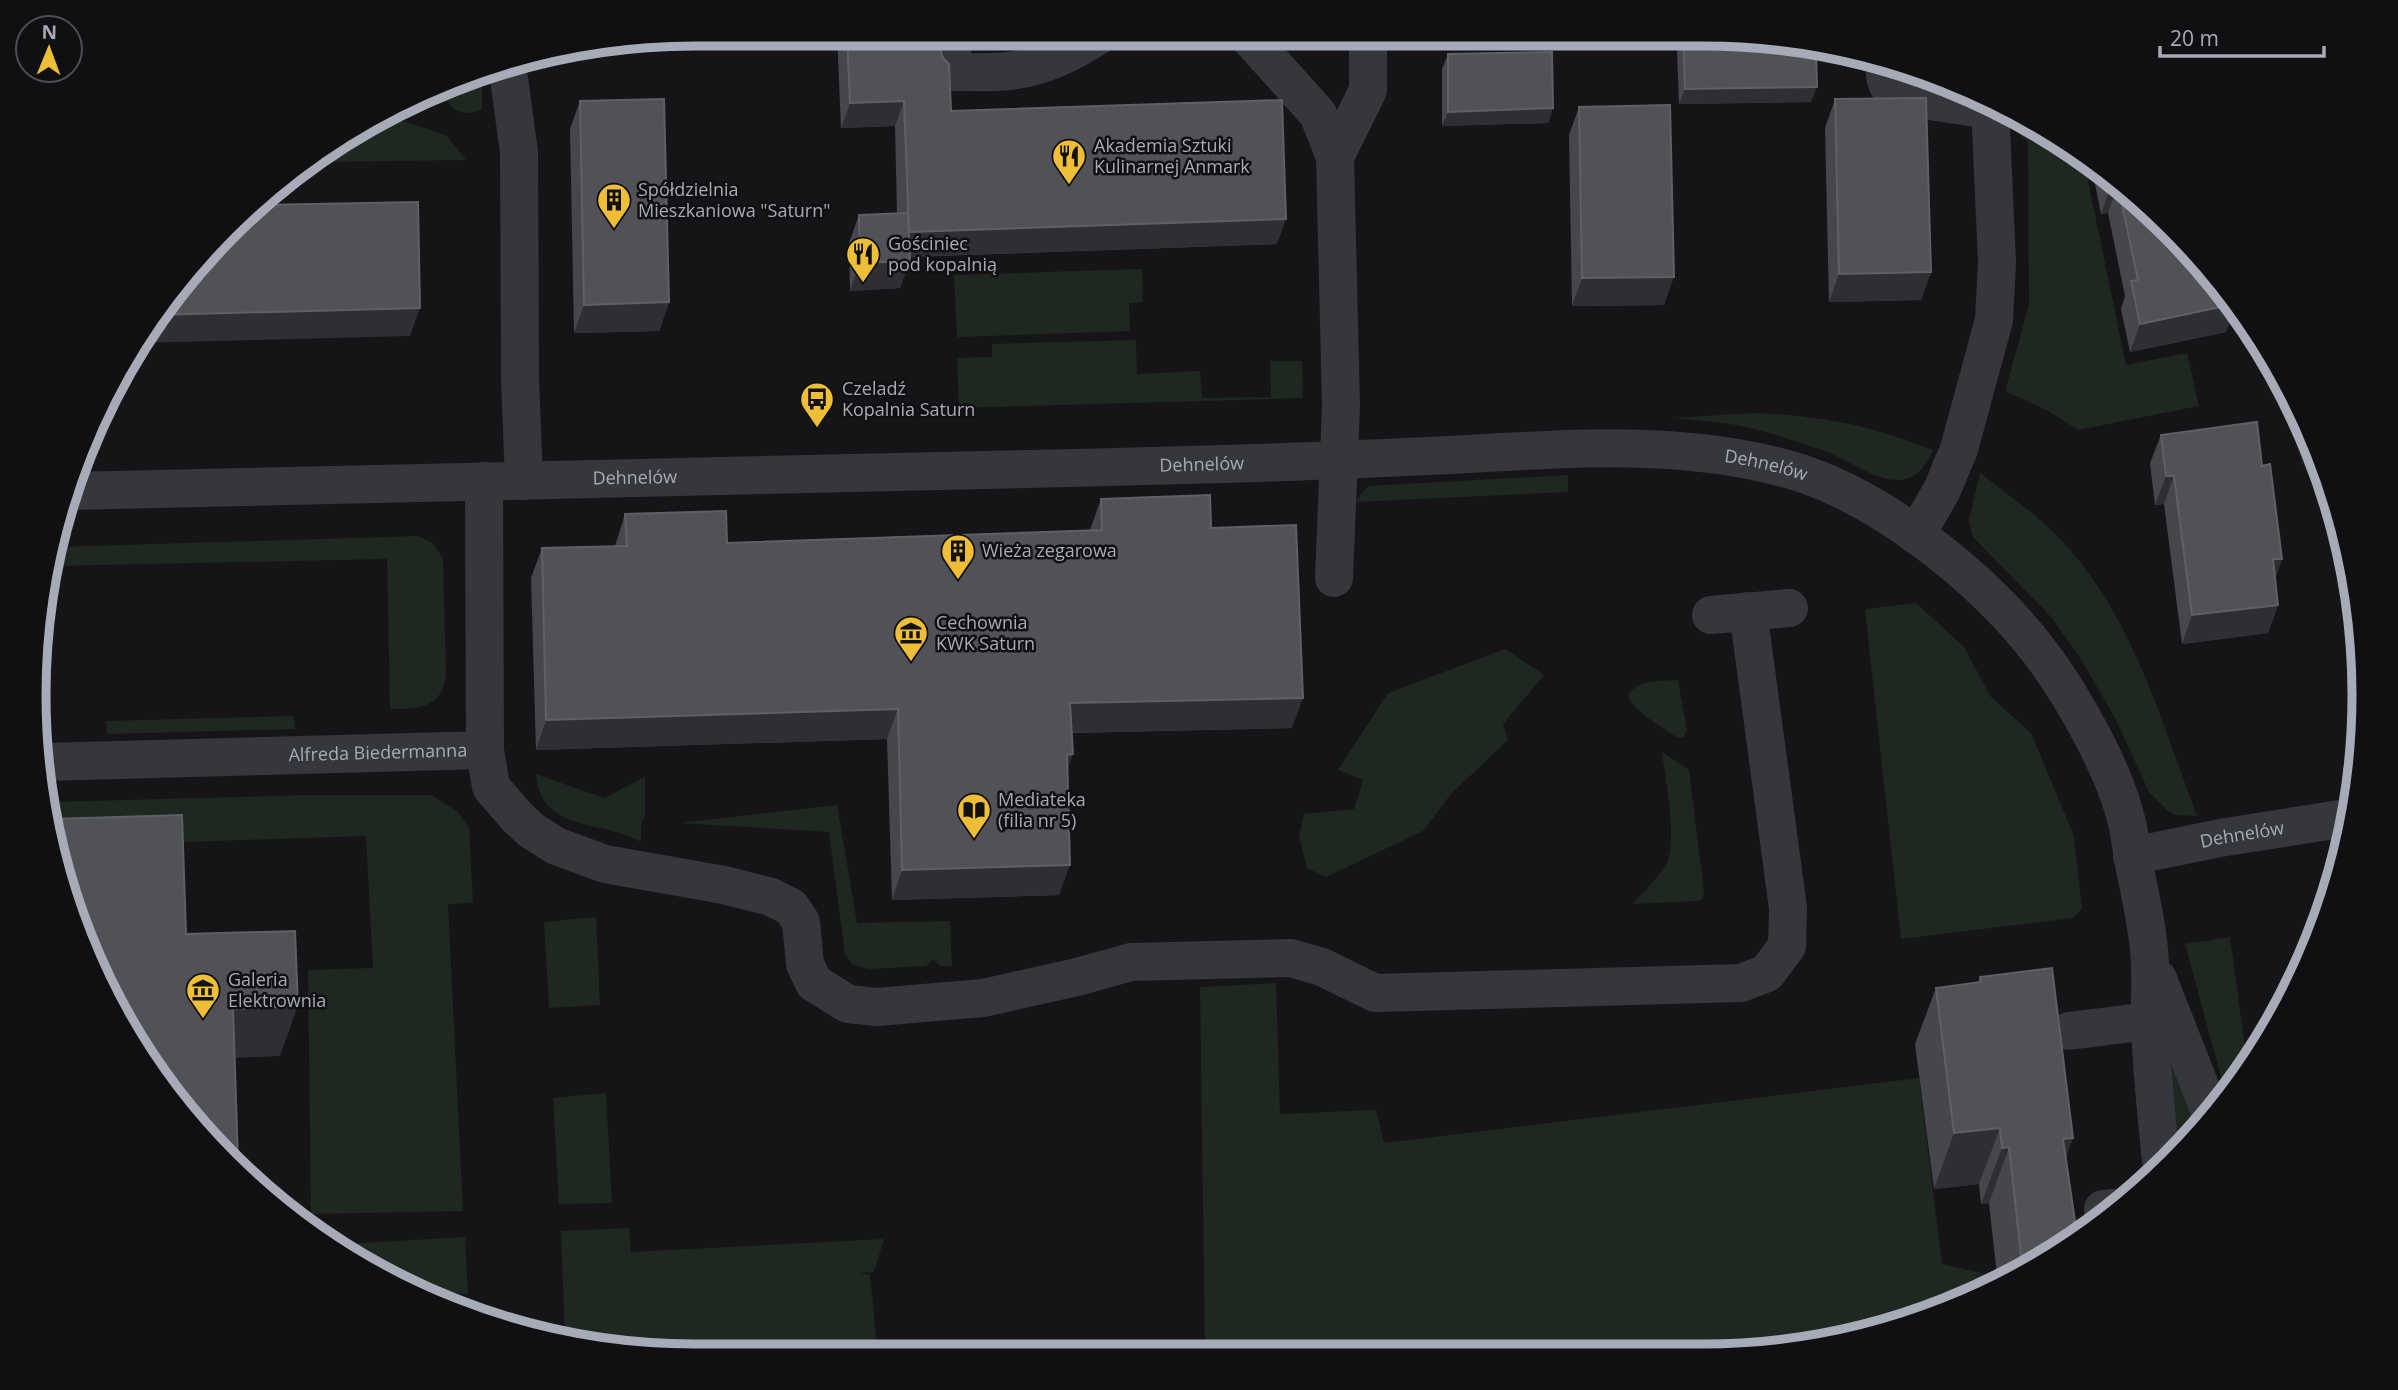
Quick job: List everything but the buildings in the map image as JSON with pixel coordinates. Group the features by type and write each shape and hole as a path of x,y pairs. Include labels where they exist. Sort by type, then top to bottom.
{"street":[{"path":"952,46 953,72 1009,71 1059,58 1080,46"},
{"path":"1257,46 1318,114 1335,157 1340,406 1334,578"},
{"path":"1335,157 1368,89 1368,46"},
{"path":"508,73 519,152 520,377 524,481"},
{"path":"1885,75 1886,84 1893,92 1903,97 1978,106"},
{"path":"1916,535 1942,490 1959,449 1994,320 1997,262 1990,112"},
{"name":"Dehnelów","path":"79,491 1337,461 1589,448 1667,449 1707,453 1785,469 1828,483 1916,535 1946,557 1994,601 2038,649 2059,679 2094,741 2127,822 2147,931 2150,960 2149,1021 2161,1155"},
{"name":"Alfreda Biedermanna","path":"49,762 485,750 484,481"},
{"path":"485,750 491,786 531,830 556,846 605,864 724,886 771,897 791,907 801,922 805,964 814,983 848,1004 877,1007 983,998 1130,962 1291,958 1322,967 1375,993 1741,984 1767,973 1787,946 1788,908 1730,613 1789,608"},
{"name":"Dehnelów","path":"2132,856 2220,838 2341,819"},
{"name":"Dehnelów","path":"2150,960 2207,1104"},
{"path":"2068,1031 2149,1021"}],"shaded area":[{"path":"482,82 482,109 462,112 444,96"},
{"path":"396,119 446,135 466,160 325,162"},
{"path":"2017,127 2086,171 2126,365 2187,353 2199,406 2078,430 2050,412 2005,391 2029,305 2028,142 2018,133"},
{"path":"1142,269 1143,302 1129,303 1130,331 957,337 954,275"},
{"path":"1136,340 1137,374 1200,371 1202,398 1271,397 1270,361 1302,361 1303,398 959,408 957,358 992,357 992,344"},
{"path":"1755,413 1845,423 1933,450 1928,461 1916,474 1905,479 1889,479 1869,473 1819,449 1765,432 1728,424 1672,418"},
{"path":"2295,427 2316,481 2311,479 2302,463"},
{"path":"1980,473 2047,526 2075,556 2100,589 2138,662 2197,816 2175,815 2149,792 2115,718 2079,656 2051,617 1972,536 1969,520"},
{"path":"1568,475 1568,492 1355,502 1368,486"},
{"path":"418,536 433,543 443,559 444,686 434,701 427,705 390,709 387,559 59,566 63,547"},
{"path":"2338,576 2341,576 2347,610 2351,665"},
{"path":"1916,603 1964,647 1991,697 2031,733 2074,836 2082,908 2073,918 1901,939 1865,609"},
{"path":"1505,649 1544,675 1503,724 1508,740 1451,794 1423,831 1326,877 1307,868 1299,836 1304,814 1354,809 1363,780 1338,770 1388,693"},
{"path":"1678,680 1687,731 1683,738 1676,737 1641,712 1628,694 1644,683"},
{"path":"294,716 295,729 107,734 106,721"},
{"path":"1662,752 1689,770 1704,892 1702,900 1633,904 1665,866 1669,856 1671,828"},
{"path":"536,774 604,798 645,777 645,815 641,826 641,842 561,816 549,807 540,793"},
{"path":"310,795 431,795 458,812 469,828 473,903 448,904 463,1211 311,1214 308,970 373,968 366,836 64,846 55,802"},
{"path":"837,805 857,923 950,921 952,966 941,966 933,960 926,966 869,969 853,965 845,955 829,832 679,823"},
{"path":"596,917 600,1005 549,1008 544,922"},
{"path":"2230,937 2246,1052 2223,1083 2185,944"},
{"path":"1276,983 1280,1114 1376,1110 1384,1143 1919,1078 1942,1264 1994,1276 1952,1295 1871,1322 1788,1339 1745,1343 1205,1344 1200,987"},
{"path":"2162,1038 2173,1043 2194,1120 2178,1137"},
{"path":"606,1093 612,1203 559,1204 553,1098"},
{"path":"629,1228 631,1252 884,1239 874,1272 859,1273 870,1275 877,1344 653,1343 565,1331 561,1231"},
{"path":"465,1237 468,1294 445,1295 408,1278 348,1244"}],"place":[{"name":"Akademia Sztuki Kulinarnej Anmark","path":"1069,186"},
{"name":"Spółdzielnia Mieszkaniowa \"Saturn\"","path":"614,230"},
{"name":"Gościniec pod kopalnią","path":"863,284"},
{"name":"Czeladź Kopalnia Saturn","path":"817,429"},
{"name":"Wieża zegarowa","path":"958,581"},
{"name":"Cechownia KWK Saturn","path":"911,663"},
{"name":"Mediateka (filia nr 5)","path":"974,840"},
{"name":"Galeria Elektrownia","path":"203,1020"}]}
